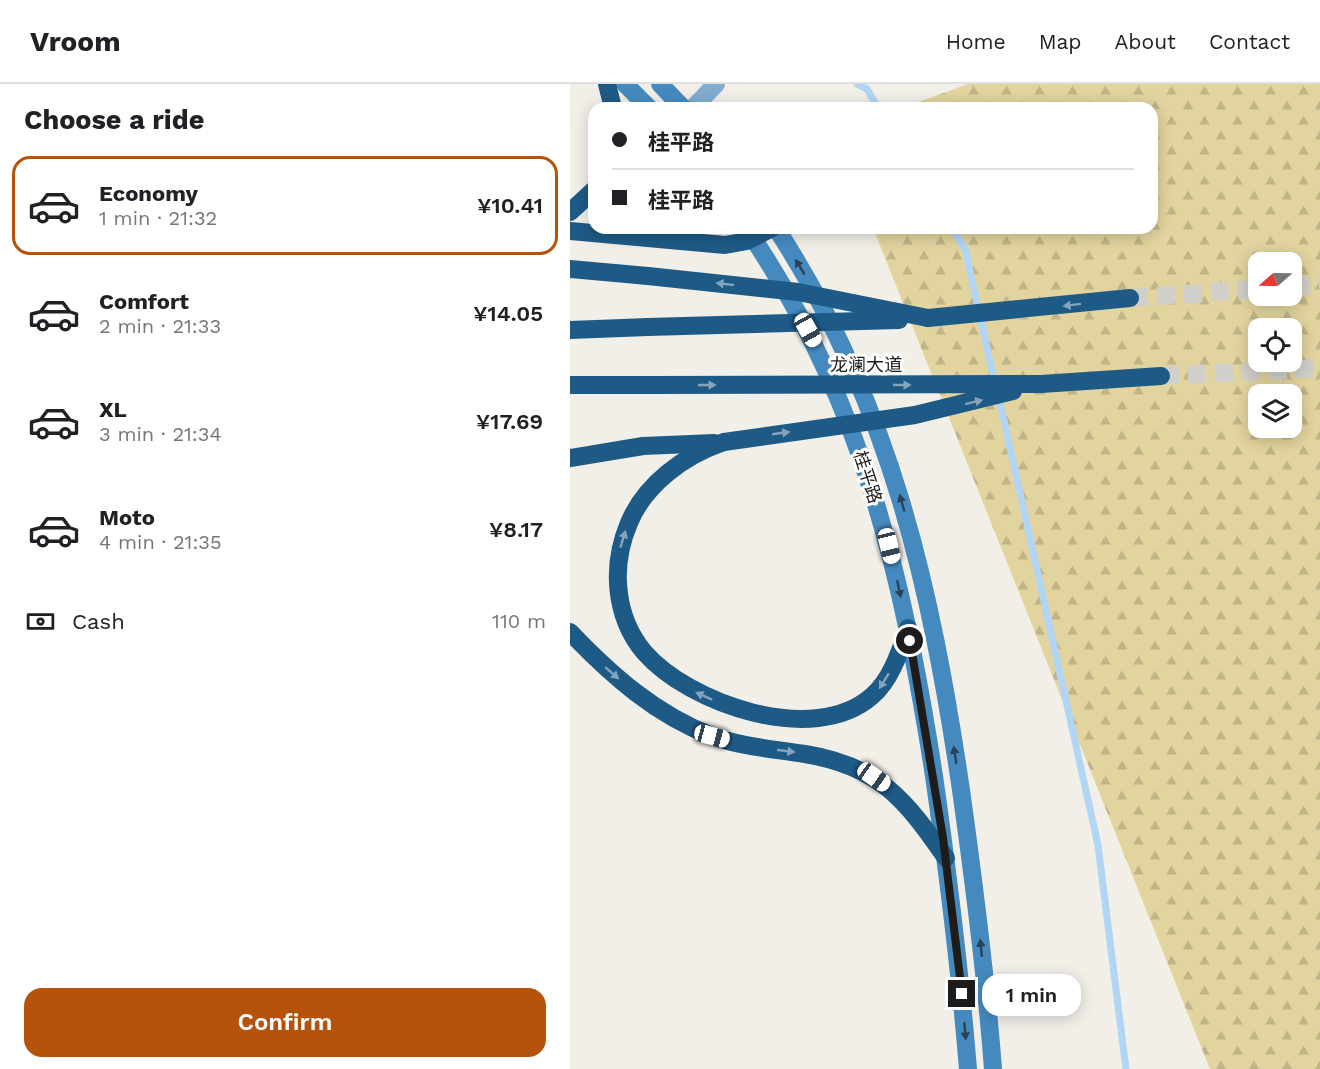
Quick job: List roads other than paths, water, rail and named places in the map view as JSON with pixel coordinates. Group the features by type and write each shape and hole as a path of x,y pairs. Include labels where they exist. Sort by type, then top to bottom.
{"highway":[{"path":"607,84 612,102"},
{"path":"570,212 588,196"},
{"path":"570,231 588,233"},
{"path":"603,234 724,245 748,234"},
{"path":"570,269 798,292 928,318"},
{"path":"570,330 928,318 1130,298"},
{"name":"龙澜大道","path":"570,385 1041,384 1161,376"},
{"path":"570,458 643,446 724,442 915,415 1041,384"},
{"path":"724,442 697,454 660,480 642,499 626,531 620,550 618,588 627,622 644,652 676,680 697,693 723,703 768,715 813,718 849,710 874,695 893,667 908,628"},
{"path":"570,632 615,677 645,701 678,721 712,736 749,746 825,757 861,769 874,777 906,806 945,858"}],"street":[{"path":"625,84 643,102"},
{"path":"660,84 676,102"},
{"path":"699,102 716,84"},
{"name":"桂平路","path":"751,234 817,348 846,414 874,494 908,628 924,711 945,858 969,1069"},
{"name":"桂平路","path":"778,234 819,300 855,371 895,476 913,539 951,726 978,912 993,1069"}],"waterway":[{"path":"857,84 867,89 875,102"},
{"path":"956,234 965,249 995,384"},
{"path":"998,394 1098,845 1126,1069"}],"tunnel":[{"path":"1302,286 1320,284"},
{"path":"1130,298 1248,290"},
{"path":"1161,376 1320,368"}]}
